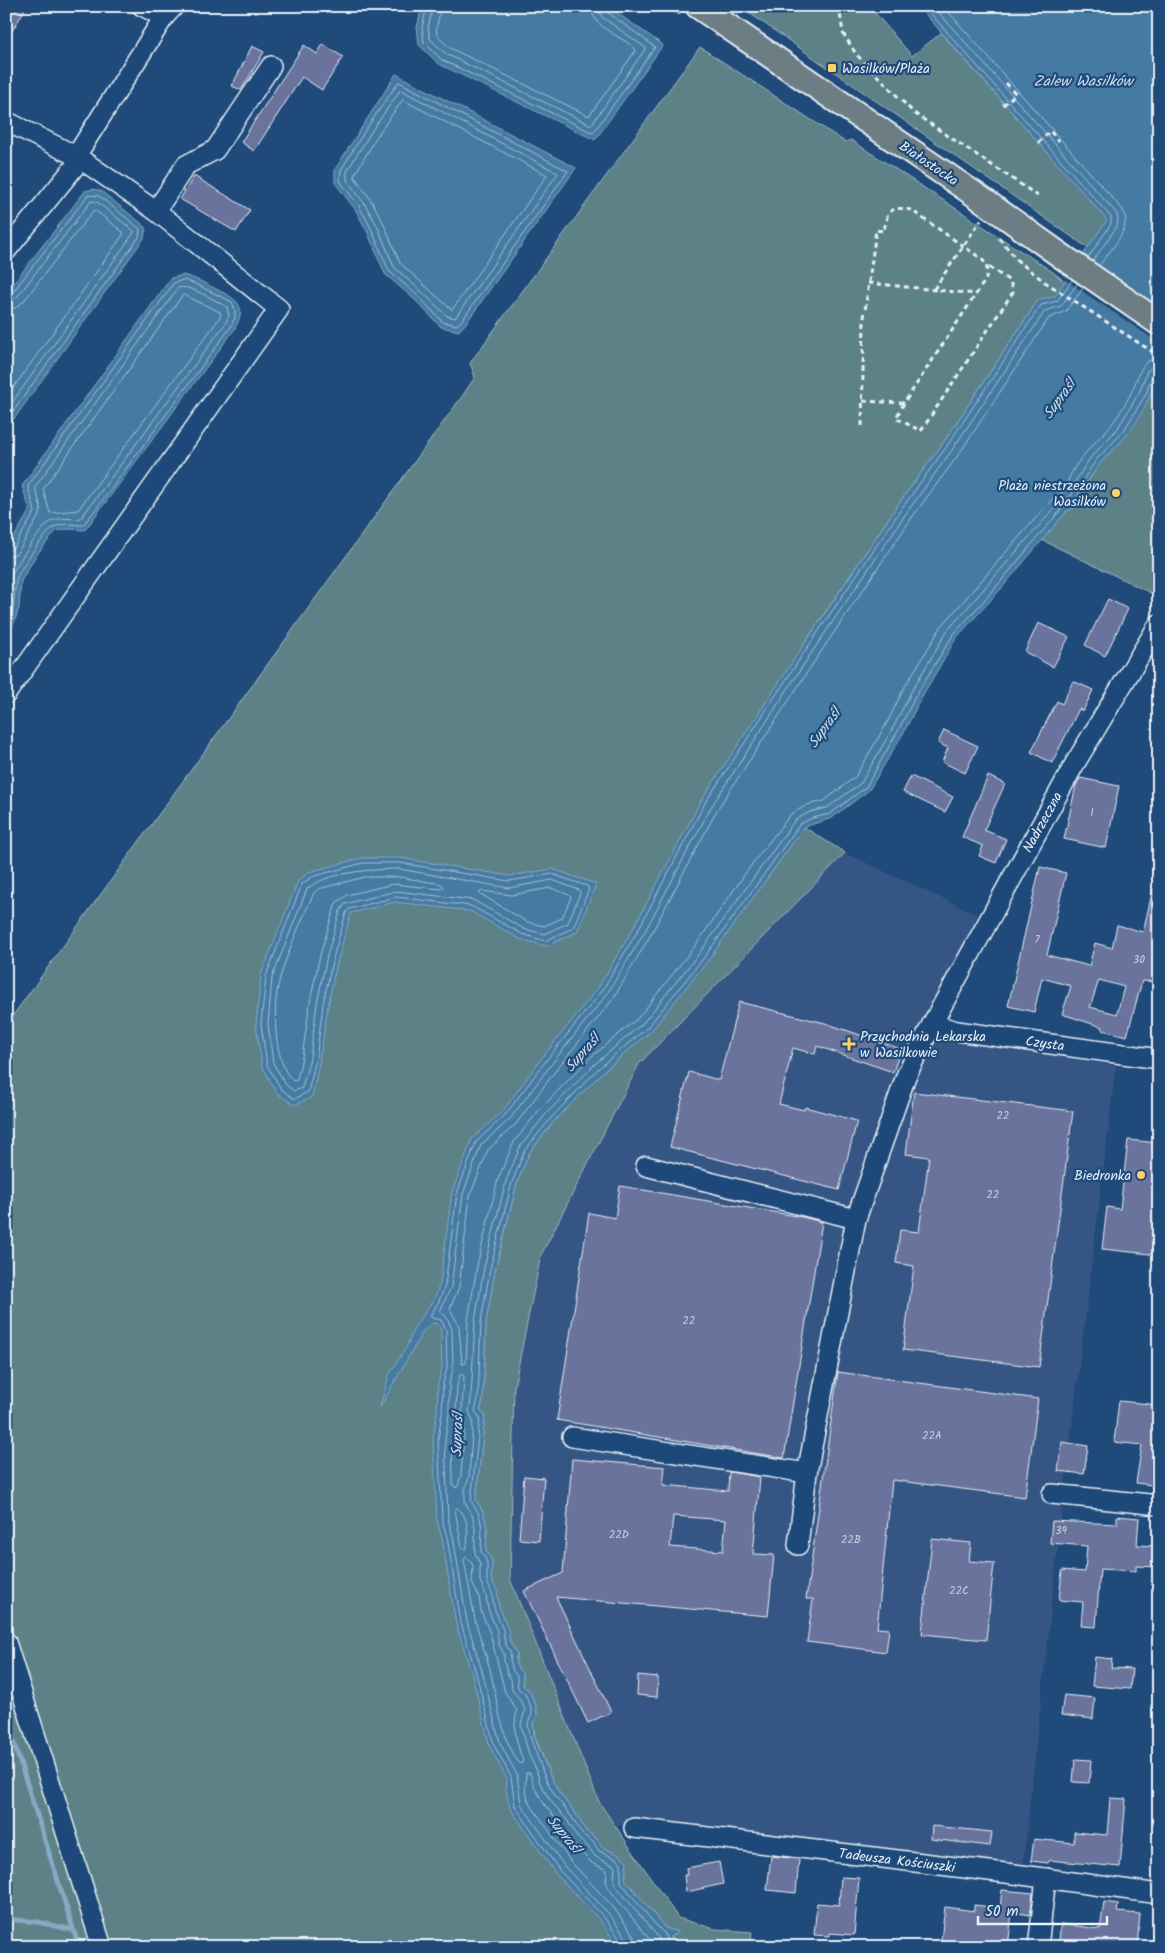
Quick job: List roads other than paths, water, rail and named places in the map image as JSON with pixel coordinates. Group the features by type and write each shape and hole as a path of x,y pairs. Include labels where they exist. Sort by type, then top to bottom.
{"main road":[{"name":"Białostocka","path":"698,6 1159,322"}],"street":[{"path":"6,251 79,158 169,11 142,6"},
{"path":"156,211 186,165 215,150 271,66"},
{"path":"6,121 79,158 156,211 279,309 6,694"},
{"name":"Nadrzeczna","path":"798,1545 808,1473 856,1219 906,1076 932,1024 1074,765 1159,624"},
{"name":"Czysta","path":"932,1024 957,1031 1159,1059"},
{"path":"646,1166 856,1219"},
{"path":"572,1437 808,1473"},
{"path":"1052,1494 1159,1505"},
{"path":"6,1642 102,1947"},
{"name":"Tadeusza Kościuszki","path":"634,1828 1046,1878 1159,1894"},
{"path":"1038,1947 1046,1878"}],"water":[{"path":"422,6 607,6 663,45 595,140 439,64 419,45 417,28"},
{"path":"918,6 1159,6 1159,363 1151,392 1137,421 1087,482 1078,505 1067,511 957,637 869,790 832,818 804,827 710,958 651,1031 604,1071 554,1121 529,1153 517,1183 495,1270 486,1322 483,1400 480,1411 485,1415 476,1500 483,1512 487,1528 486,1551 492,1561 491,1579 497,1591 499,1606 508,1629 510,1642 517,1654 516,1664 522,1673 523,1686 529,1690 536,1706 537,1715 533,1723 534,1736 551,1778 586,1831 597,1839 603,1848 620,1855 627,1861 625,1879 665,1928 678,1932 670,1937 672,1947 619,1947 599,1919 556,1874 510,1808 506,1789 507,1779 490,1747 472,1674 456,1624 442,1538 437,1521 433,1439 437,1412 438,1383 442,1368 441,1330 438,1324 433,1323 424,1330 380,1407 389,1375 407,1346 414,1328 434,1299 440,1284 452,1192 472,1139 502,1112 541,1059 598,988 634,927 701,801 799,652 897,506 943,443 1039,299 1054,297 1107,220"},
{"path":"396,74 576,168 459,331 441,327 415,300 385,274 367,231 355,209 335,183 335,169"},
{"path":"93,189 101,191 141,223 146,228 144,238 6,430 6,293 85,191"},
{"path":"183,275 204,283 235,300 240,309 238,322 234,330 85,530 68,529 56,531 35,557 21,581 19,608 14,623 6,635 6,546 10,544 30,510 22,486 171,278"},
{"path":"362,858 400,858 510,876 552,869 596,884 577,932 546,946 520,939 470,911 395,902 351,913 332,983 312,1097 294,1105 277,1093 262,1066 256,1024 261,975 298,881 309,872"}],"waterway":[{"path":"6,1718 79,1947"},
{"path":"6,1919 38,1922 73,1930"}],"place":[{"name":"Wasilków/Plaża","path":"832,68"},
{"name":"Plaża niestrzeżona Wasilków","path":"1116,493"},
{"name":"Przychodnia Lekarska w Wasilkowie","path":"849,1044"},
{"name":"Biedronka","path":"1141,1175"}],"water label":[{"name":"Zalew Wasilków","path":"1083,81"},
{"name":"Supraśl","path":"1059,399"},
{"name":"Supraśl","path":"824,728"},
{"name":"Supraśl","path":"582,1053"},
{"name":"Supraśl","path":"457,1435"},
{"name":"Supraśl","path":"564,1834"}]}
